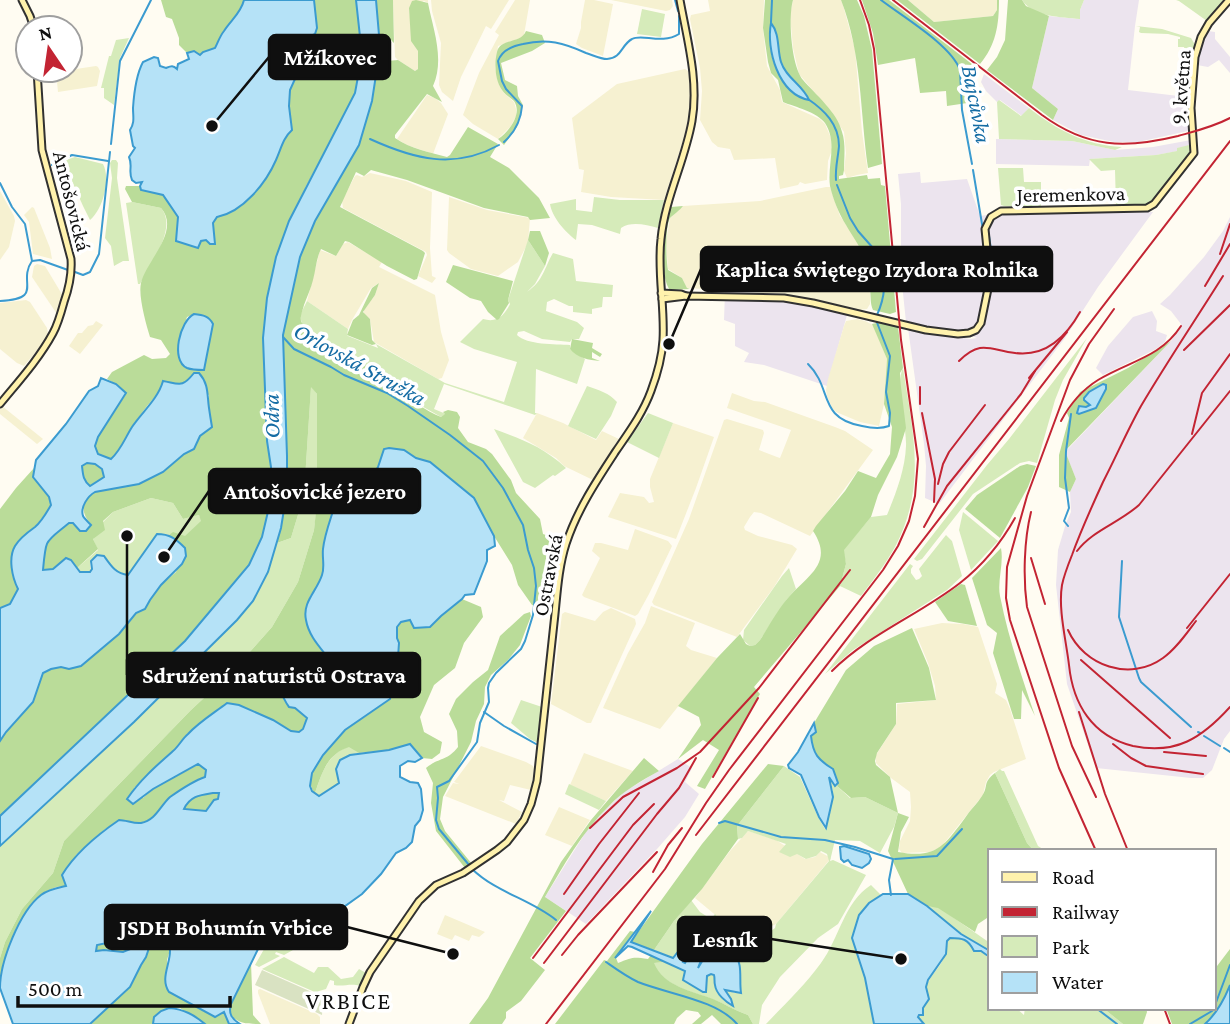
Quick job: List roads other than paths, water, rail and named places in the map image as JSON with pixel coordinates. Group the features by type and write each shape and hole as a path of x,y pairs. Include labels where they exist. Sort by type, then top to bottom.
{"street":[{"name":"Ostravská","path":"349,1024 370,972 419,901 436,885 467,870 507,842 520,826 531,804 537,781 558,592 566,545 578,514 632,427 652,390 658,371 663,341 661,236 689,138 693,114 693,77 680,0"},
{"name":"9. května","path":"1194,145 1191,101 1195,57 1205,30 1229,0"},
{"name":"Antošovická","path":"0,404 50,339 71,276 71,259 41,150 38,84"},
{"name":"Jeremenkova","path":"662,296 681,294 784,298 944,333 974,332 981,323 990,279 985,232 991,217 999,212 1149,208 1193,154 1194,145"}],"water":[{"path":"244,0 314,0 317,28 307,41 304,58 299,59 295,68 289,106 292,130 284,140 272,169 260,187 244,203 217,217 213,223 215,244 201,241 198,248 176,241 178,217 163,195 141,190 142,182 136,183 132,180 129,157 135,148 130,130 136,84 143,62 154,57 158,58 160,66 173,66 177,69 178,64 189,59 187,53 194,51 200,55 215,48"},
{"name":"Odra","path":"356,0 376,0 378,62 372,101 359,145 315,221 300,257 283,335 287,491 281,528 268,572 253,601 237,620 134,722 0,846 0,816 185,641 249,565 262,537 270,503 271,467 267,441 263,338 267,298 276,257 289,221 355,93 362,55"},
{"path":"771,23 776,32 783,68 809,100 789,89 776,69 770,45"},
{"path":"194,314 205,316 213,324 204,370 187,368 179,357 181,332"},
{"path":"194,373 199,373 207,390 212,427 200,436 194,449 163,472 139,484 92,494 85,502 82,513 91,525 86,531 80,531 73,523 69,523 51,538 46,546 43,570 53,569 66,558 71,560 80,572 90,572 91,561 97,555 104,556 117,571 128,575 157,534 172,538 185,548 186,556 182,564 161,585 145,609 136,613 119,634 81,666 69,669 61,667 43,673 33,702 0,741 0,608 10,604 18,589 12,568 15,546 39,522 51,505 49,497 33,477 36,460 89,391 98,386 101,378 116,384 126,393 95,446 98,454 111,459 154,400 163,381 180,384","holes":["87,463 102,469 104,477 90,486 83,475 82,466"]},
{"path":"1103,384 1106,389 1096,408 1077,413 1079,406 1090,405 1084,400 1089,392"},
{"path":"384,449 404,450 416,458 430,462 474,498 494,536 495,546 487,550 487,561 474,594 465,595 430,627 414,628 410,620 401,622 397,627 398,657 391,675 390,699 345,730 323,755 312,773 310,786 319,796 339,783 336,769 340,760 350,755 389,750 410,744 422,758 400,766 400,777 418,783 421,789 423,810 415,826 412,842 396,853 362,894 310,931 287,941 263,939 231,1004 231,1016 240,1024 229,1024 224,1012 215,1017 169,992 165,982 170,950 166,940 150,934 146,927 141,925 135,937 97,945 96,951 123,952 145,943 149,948 130,987 90,1024 13,1024 0,988 3,964 19,924 33,902 47,891 66,886 62,875 80,851 103,832 119,820 138,823 150,819 170,797 205,777 206,770 198,764 153,789 133,804 127,799 143,779 192,730 227,703 239,705 291,731 299,732 303,729 307,718 295,708 289,707 276,688 258,678 256,666 262,655 266,657 266,673 288,679 293,687 300,683 323,694 331,693 341,679 308,629 306,608 323,572 324,542 340,481 347,473 374,473","holes":["219,793 218,799 214,800 206,811 184,809 189,801 196,797"]},
{"path":"814,723 816,732 811,736 815,752 833,769 838,783 835,786 829,777 833,797 826,828 801,775 788,765"},
{"path":"840,847 869,854 869,863 862,868 852,865 848,860 844,862 841,859"},
{"path":"883,894 908,894 961,934 988,950 988,956 981,951 974,951 965,940 950,938 947,941 946,954 926,987 929,999 923,1008 923,1015 918,1017 924,1024 874,1024 865,978 852,938 859,915 869,903"},
{"path":"651,911 631,942 673,958 688,939 691,939 683,962 685,963 697,942 707,945 698,968 712,945 735,955 740,968 741,993 725,990 733,1006 717,992 714,975 707,976 706,992 703,992 683,980 685,971 632,947 628,946 615,958"},
{"path":"1230,985 1230,1024 1205,1024 1220,1006"},
{"path":"169,1008 188,1013 205,1024 153,1024 154,1017"}],"waterway":[{"path":"111,144 120,61 151,0"},
{"path":"675,0 678,11"},
{"path":"771,22 772,0"},
{"name":"Bajcůvka","path":"881,0 937,41 960,70 962,110 972,164"},
{"path":"504,142 516,126 522,106 502,81 498,61 505,51 532,42 548,42 563,44 602,58 612,58 632,39 665,39 679,34 679,16"},
{"path":"808,99 825,113 836,131 839,146 836,180"},
{"path":"370,139 402,152 434,159 466,157 499,145"},
{"path":"75,272 83,275 90,272 99,254 110,152"},
{"path":"52,165 72,155 108,161"},
{"name":"Bajcůvka","path":"973,170 983,230"},
{"path":"0,183 12,207 25,224 32,261"},
{"path":"837,185 850,218 882,262 902,261 910,269"},
{"name":"Bajcůvka","path":"987,234 994,270"},
{"path":"0,301 14,300 26,293 28,269 32,261 40,260 68,270"},
{"path":"877,315 884,289 882,262"},
{"path":"808,364 816,373 832,409 838,416 865,427 889,426 890,413 886,392 890,356 876,320"},
{"name":"Orlovská Stružka","path":"283,337 294,349 344,375 387,393 450,435 483,461 503,488 523,525 536,586 533,615 525,641 521,649 489,683 489,702 480,723 477,742 449,781 437,787 436,820 439,829 469,865"},
{"name":"Bajcůvka","path":"1068,526 1064,521 1069,508 1065,478 1071,414"},
{"name":"Bajcůvka","path":"1122,561 1119,617 1139,678 1191,727"},
{"path":"484,712 536,744"},
{"name":"Bajcůvka","path":"1204,736 1220,746"},
{"name":"Bajcůvka","path":"1224,748 1230,752"},
{"path":"719,823 725,821 781,837 825,840 893,859 889,880 891,895"},
{"path":"895,859 937,856 962,829"},
{"name":"Orlovská Stružka","path":"472,869 492,884 556,920"},
{"name":"Orlovská Stružka","path":"606,962 638,982 705,1003 737,1024"},
{"path":"1216,1003 1230,965"},
{"path":"1099,1010 1117,1024"},
{"path":"1190,1024 1213,1010"}],"railway":[{"path":"546,1024 665,869 729,770 883,570 909,521 915,496 918,459 901,340 874,49 860,0"},
{"path":"893,0 1042,115 1091,140 1141,143 1191,132 1230,118"},
{"path":"696,835 1230,141"},
{"path":"1220,254 1230,224"},
{"path":"1205,286 1230,244"},
{"path":"1223,276 1126,434 1075,546 1063,581 1061,604 1075,693 1087,716 1106,735 1133,746 1175,746 1198,735 1230,707"},
{"path":"1184,350 1230,305"},
{"path":"1095,849 1059,768 1010,620 1006,598 1007,567 1027,496 1070,380 1089,344 1114,309"},
{"path":"959,361 980,348 1015,353 1036,352 1061,337 1080,312"},
{"path":"1061,421 1072,403 1087,388 1154,352 1173,337 1181,326"},
{"path":"1029,378 1067,332"},
{"path":"1192,434 1202,393 1230,354"},
{"path":"924,527 947,486 1021,394 1035,371"},
{"path":"920,387 920,404"},
{"path":"1077,551 1091,537 1139,505 1230,391"},
{"path":"938,484 949,452 985,405"},
{"path":"922,413 935,479 934,502"},
{"path":"1031,512 1025,559 1027,607 1072,746 1096,797"},
{"path":"832,671 862,646 968,576 991,553 1015,518"},
{"path":"1031,558 1045,604"},
{"path":"590,828 623,797 677,768 700,752 759,688 850,570"},
{"path":"1187,628 1230,574"},
{"path":"1068,630 1075,643 1096,661 1123,669 1136,669 1163,658 1181,641 1196,621"},
{"path":"1081,660 1170,738"},
{"path":"713,777 758,698"},
{"path":"1079,712 1105,794 1127,849"},
{"path":"1113,744 1146,766 1203,774"},
{"path":"1164,752 1206,756"},
{"path":"544,963 679,788 696,758"},
{"path":"564,894 639,793"},
{"path":"533,958 633,825 654,804"},
{"path":"653,872 668,845 682,828"},
{"path":"562,955 657,852"},
{"path":"1165,1010 1170,1024"}],"place":[{"name":"Mžíkovec","path":"212,126"},
{"name":"Kaplica świętego Izydora Rolnika","path":"669,344"},
{"name":"Sdružení naturistů Ostrava","path":"127,536"},
{"name":"Antošovické jezero","path":"164,557"},
{"name":"JSDH Bohumín Vrbice","path":"453,954"},
{"name":"Lesník","path":"901,959"}],"district":[{"name":"VRBICE","path":"349,1001"}]}
